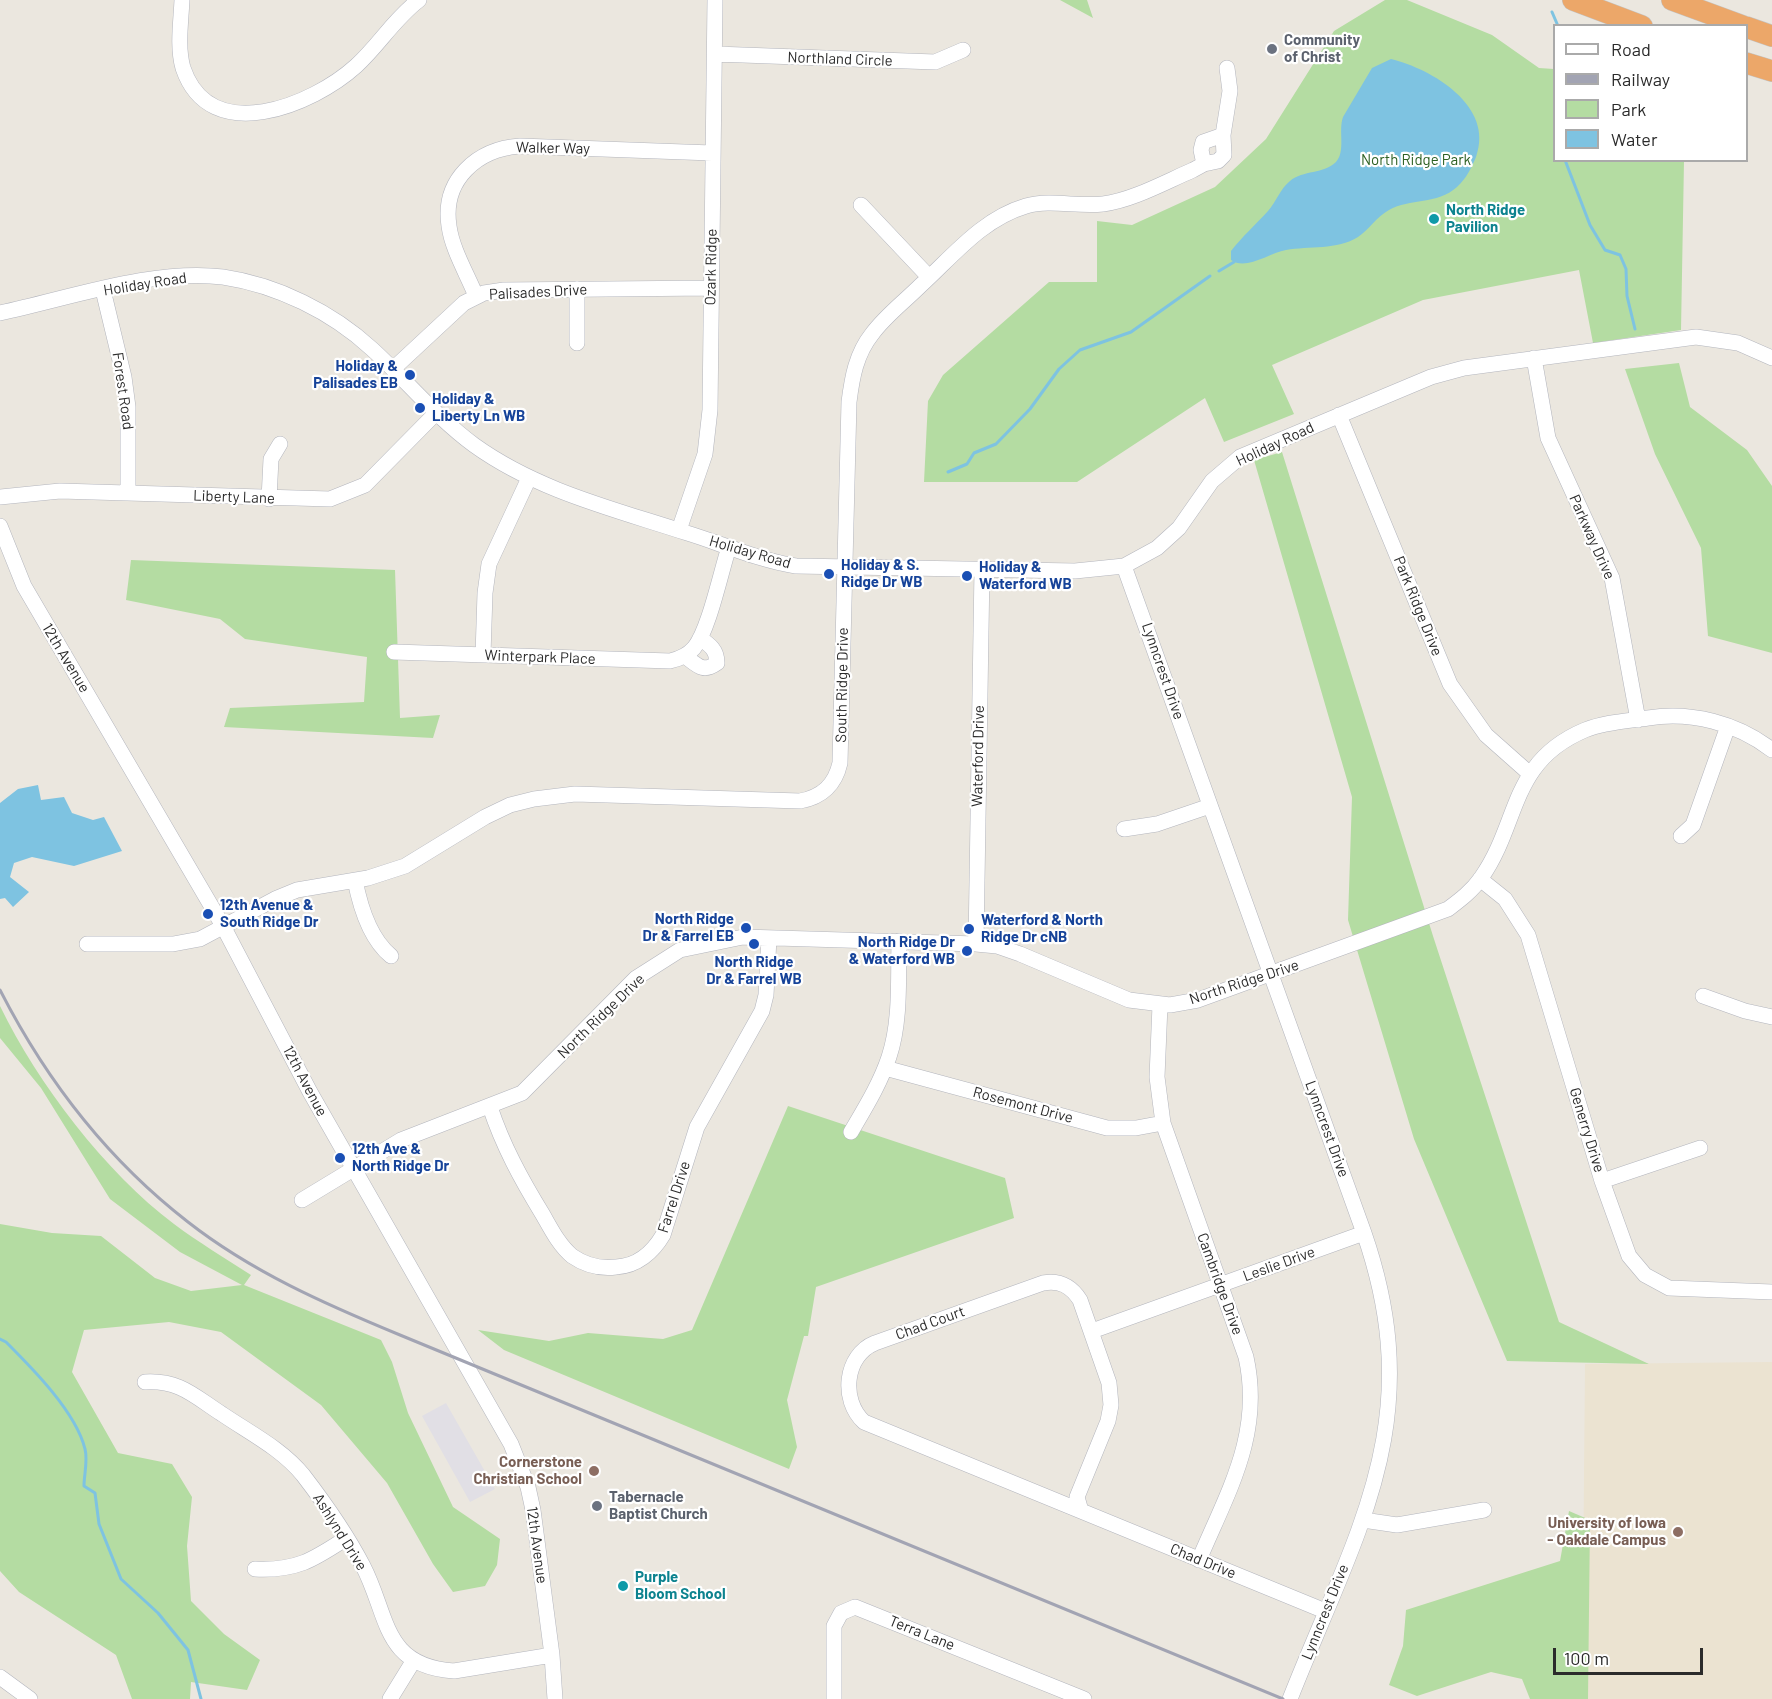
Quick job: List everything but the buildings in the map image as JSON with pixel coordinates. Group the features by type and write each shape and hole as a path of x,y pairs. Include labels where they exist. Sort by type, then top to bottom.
{"highway":[{"path":"1574,0 1637,24"},
{"path":"1672,0 1739,24"},
{"path":"1748,27 1772,36"},
{"path":"1748,64 1772,71"}],"street":[{"path":"182,0 180,54 188,80 200,95 216,107 229,112 253,115 291,102 340,79 356,66 394,22 419,0"},
{"name":"Ozark Ridge","path":"679,530 705,454 710,410 715,0"},
{"name":"Northland Circle","path":"715,54 935,62 963,50"},
{"name":"South Ridge Drive","path":"87,944 187,943 297,890 355,880 405,866 485,817 510,805 534,799 575,794 800,801 822,794 835,779 840,763 849,402 854,369 872,333 987,225 1007,213 1043,203 1095,204 1118,201 1204,164 1201,150 1203,142 1223,135 1230,91 1227,68"},
{"name":"Walker Way","path":"476,296 450,234 448,215 454,186 462,173 477,158 499,149 520,146 712,153"},
{"path":"861,205 929,278"},
{"name":"Holiday Road","path":"0,313 26,305 180,276 223,278 255,285 287,296 335,320 372,349 436,413 475,445 529,478 581,499 782,564 845,566 1075,571 1124,566 1144,556 1167,539 1212,481 1240,457 1450,371 1696,337 1738,343 1772,358"},
{"name":"Palisades Drive","path":"393,369 451,313 476,296 504,290 711,288"},
{"path":"577,289 577,343"},
{"name":"Forest Road","path":"103,290 124,377 128,408 128,493"},
{"name":"Holiday Road","path":"0,305 14,303 26,305"},
{"name":"Parkway Drive","path":"1534,358 1542,415 1552,449 1612,578 1638,720"},
{"name":"Liberty Lane","path":"0,497 43,491 317,500 350,493 378,474 436,413"},
{"name":"Park Ridge Drive","path":"1339,415 1450,684 1486,735 1530,774"},
{"path":"269,499 271,459 280,444"},
{"path":"483,655 485,592 489,564 529,478"},
{"name":"12th Avenue","path":"0,526 24,586 223,926 353,1168 511,1444 520,1465 533,1510 552,1655 555,1699"},
{"path":"700,638 712,646 717,655 717,663 708,669 700,669 685,656 700,638 729,547"},
{"name":"Lynncrest Drive","path":"1124,566 1364,1233 1374,1263 1388,1323 1391,1385 1384,1450 1363,1520 1290,1699"},
{"name":"Waterford Drive","path":"976,944 982,569"},
{"name":"Winterpark Place","path":"394,652 670,661 685,656"},
{"name":"North Ridge Drive","path":"302,1200 401,1140 522,1093 636,978 667,957 696,945 726,939 769,938 997,946 1129,1000 1160,1005 1198,1000 1434,916 1460,900 1480,879 1496,851 1515,800 1530,774 1551,752 1576,735 1606,724 1687,717 1728,726 1749,735 1772,750"},
{"path":"1681,836 1693,825 1728,726"},
{"path":"1124,829 1157,824 1210,806"},
{"name":"Generry Drive","path":"1480,879 1505,899 1528,935 1602,1181 1625,1247 1645,1275 1655,1282 1678,1290 1767,1293"},
{"path":"355,880 362,914 390,956"},
{"name":"Farrel Drive","path":"490,1107 505,1150 564,1248 579,1260 598,1267 620,1267 637,1261 654,1248 663,1235 697,1126 762,1011 766,994 769,938"},
{"path":"851,1132 885,1068 896,1022 899,941"},
{"path":"1703,996 1745,1011 1772,1017"},
{"name":"Cambridge Drive","path":"1160,1005 1157,1077 1163,1123 1246,1357 1250,1378 1252,1411 1245,1446 1199,1560"},
{"name":"Rosemont Drive","path":"885,1068 1107,1128 1136,1128 1163,1123"},
{"path":"1602,1181 1700,1148"},
{"name":"Leslie Drive","path":"1092,1331 1364,1233"},
{"name":"Chad Court","path":"1056,1282 1072,1289 1080,1300 1092,1331 1109,1383 1111,1406 1108,1421 1077,1497 1081,1511 864,1422 852,1405 850,1371 856,1355 867,1346 1043,1283 1056,1282"},
{"name":"Ashlynd Drive","path":"145,1382 176,1383 281,1453 304,1476 363,1566 386,1629 398,1647 414,1660 439,1670 454,1671 552,1655"},
{"path":"1363,1520 1397,1525 1484,1510"},
{"name":"Chad Drive","path":"1081,1511 1325,1611"},
{"path":"255,1569 275,1570 301,1565 345,1539"},
{"name":"Terra Lane","path":"834,1699 834,1626 841,1613 855,1607 1084,1699"},
{"name":"12th Avenue","path":"552,1655 566,1699"},
{"path":"390,1699 414,1660"},
{"path":"0,1677 30,1699"}],"shaded area":[{"name":"University of Iowa - Oakdale Campus","path":"1772,1362 1772,1699 1582,1699 1585,1364"},
{"path":"446,1403 495,1489 470,1502 422,1416"}],"green space":[{"path":"1060,0 1087,0 1093,18"},
{"name":"North Ridge Park","path":"1385,0 1407,0 1492,35 1539,68 1553,69 1553,162 1684,162 1681,330 1593,343 1579,270 1423,300 1272,365 1294,414 1224,442 1205,398 1077,482 924,482 928,401 943,375 1049,282 1097,282 1097,221 1132,225 1215,187 1266,139 1334,31"},
{"path":"1679,363 1690,407 1747,450 1772,486 1772,653 1708,636 1701,548 1655,454 1625,369"},
{"path":"1282,452 1433,936 1559,1322 1649,1364 1507,1361 1414,1139 1348,920 1352,797 1254,460"},
{"path":"131,560 395,570 400,718 440,715 433,738 224,727 230,708 364,702 367,657 245,639 220,619 126,600"},
{"path":"0,1006 34,1066 75,1125 123,1179 148,1203 183,1231 251,1275 244,1285 381,1340 392,1362 408,1413 453,1507 500,1539 497,1565 485,1586 453,1592 433,1564 387,1483 321,1405 221,1332 169,1322 84,1330 72,1372 118,1453 172,1464 192,1497 187,1546 191,1601 224,1634 260,1660 247,1690 191,1682 190,1699 132,1699 116,1655 19,1592 0,1571 0,1224 52,1233 101,1236 155,1278 191,1291 242,1285 180,1252 110,1199 41,1088 0,1038"},
{"path":"788,1106 1005,1178 1014,1218 816,1287 808,1336 804,1336 787,1400 797,1447 789,1469 504,1350 478,1330 549,1341 588,1333 663,1339 692,1330"},
{"path":"1569,1511 1590,1520 1588,1699 1530,1699 1522,1679 1491,1672 1417,1696 1389,1685 1403,1646 1406,1610 1560,1561"}],"water":[{"path":"1391,59 1424,71 1441,81 1468,106 1476,122 1479,139 1476,157 1463,180 1449,193 1389,210 1362,234 1350,241 1332,246 1286,250 1244,264 1231,260 1231,251 1268,211 1287,184 1301,175 1326,168 1336,162 1341,152 1343,117 1372,68"},
{"path":"38,785 41,800 64,797 72,813 93,820 104,817 122,851 74,866 32,857 14,863 10,877 29,892 13,907 5,898 0,899 0,803 18,789"}],"waterway":[{"path":"1552,12 1557,24"},
{"path":"1566,162 1590,225 1605,250 1620,255 1626,269 1627,296 1635,329"},
{"path":"1219,271 1234,262"},
{"path":"948,472 967,464 974,453 996,444 1030,409 1059,369 1080,350 1131,332 1210,276"},
{"path":"0,1339 6,1342 52,1391 73,1420 86,1453 84,1486 95,1493 99,1524 121,1579 158,1613 188,1650 201,1699"}],"railway":[{"path":"0,990 38,1056 59,1087 105,1145 159,1198 188,1222 263,1272 372,1323 1283,1699"}],"place":[{"name":"Community of Christ","path":"1272,49"},
{"name":"North Ridge Pavilion","path":"1434,219"},
{"name":"Holiday & Palisades EB","path":"410,375"},
{"name":"Holiday & Liberty Ln WB","path":"420,408"},
{"name":"Holiday & S. Ridge Dr WB","path":"829,574"},
{"name":"Holiday & Waterford WB","path":"967,576"},
{"name":"12th Avenue & South Ridge Dr","path":"208,914"},
{"name":"North Ridge Dr & Farrel EB","path":"746,928"},
{"name":"Waterford & North Ridge Dr cNB","path":"969,929"},
{"name":"North Ridge Dr & Farrel WB","path":"754,944"},
{"name":"North Ridge Dr & Waterford WB","path":"967,951"},
{"name":"12th Ave & North Ridge Dr","path":"340,1158"},
{"name":"Cornerstone Christian School","path":"594,1471"},
{"name":"Tabernacle Baptist Church","path":"597,1506"},
{"name":"University of Iowa - Oakdale Campus","path":"1678,1532"},
{"name":"Purple Bloom School","path":"623,1586"}]}
